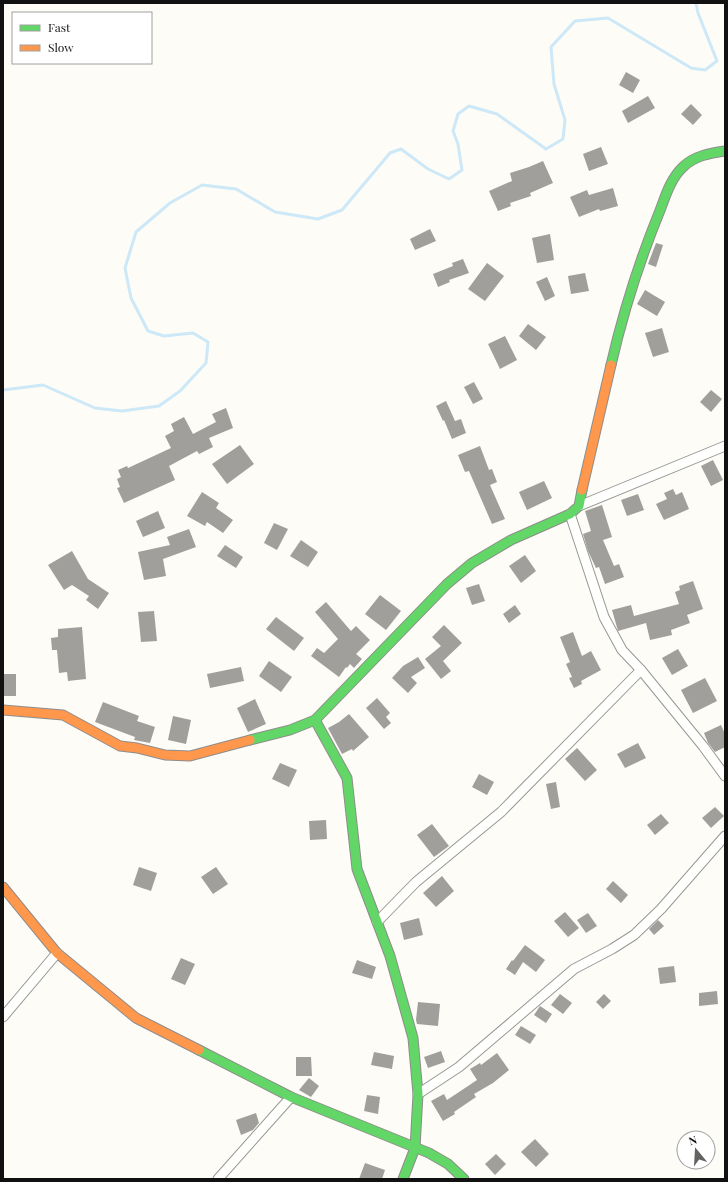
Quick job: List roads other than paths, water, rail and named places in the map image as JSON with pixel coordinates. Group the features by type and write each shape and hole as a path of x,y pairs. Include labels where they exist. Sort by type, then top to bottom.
{"street":[{"path":"579,506 611,366 625,312 644,250 668,193 680,171 693,159 725,151"},
{"path":"3,710 63,715 120,746 137,748 165,755 190,756 290,730 315,720 447,584 472,563 512,540 570,514 579,506 725,446"},
{"path":"570,514 604,617 622,650 641,670 703,746 725,776"},
{"path":"377,922 416,882 501,812 641,670"},
{"path":"315,720 347,778 357,869 390,956 413,1038 418,1094 415,1148 403,1179"},
{"path":"418,1094 459,1068 574,969 612,949 634,935 661,909 725,836"},
{"path":"3,888 58,953 136,1018 291,1097 428,1152 451,1165 464,1179"},
{"path":"3,1017 58,953"},
{"path":"218,1179 291,1097"}],"waterway":[{"path":"3,390 43,385 95,408 122,411 159,406 180,391 206,363 208,342 193,333 164,336 148,331 131,298 125,268 136,232 170,203 202,185 236,189 275,212 318,219 342,210 390,153 401,149 428,169 449,179 462,170 458,144 453,131 458,114 469,106 497,114 546,149 563,139 565,120 554,84 551,47 575,21 608,18 691,68 705,70 717,61 698,13 696,3"}]}
